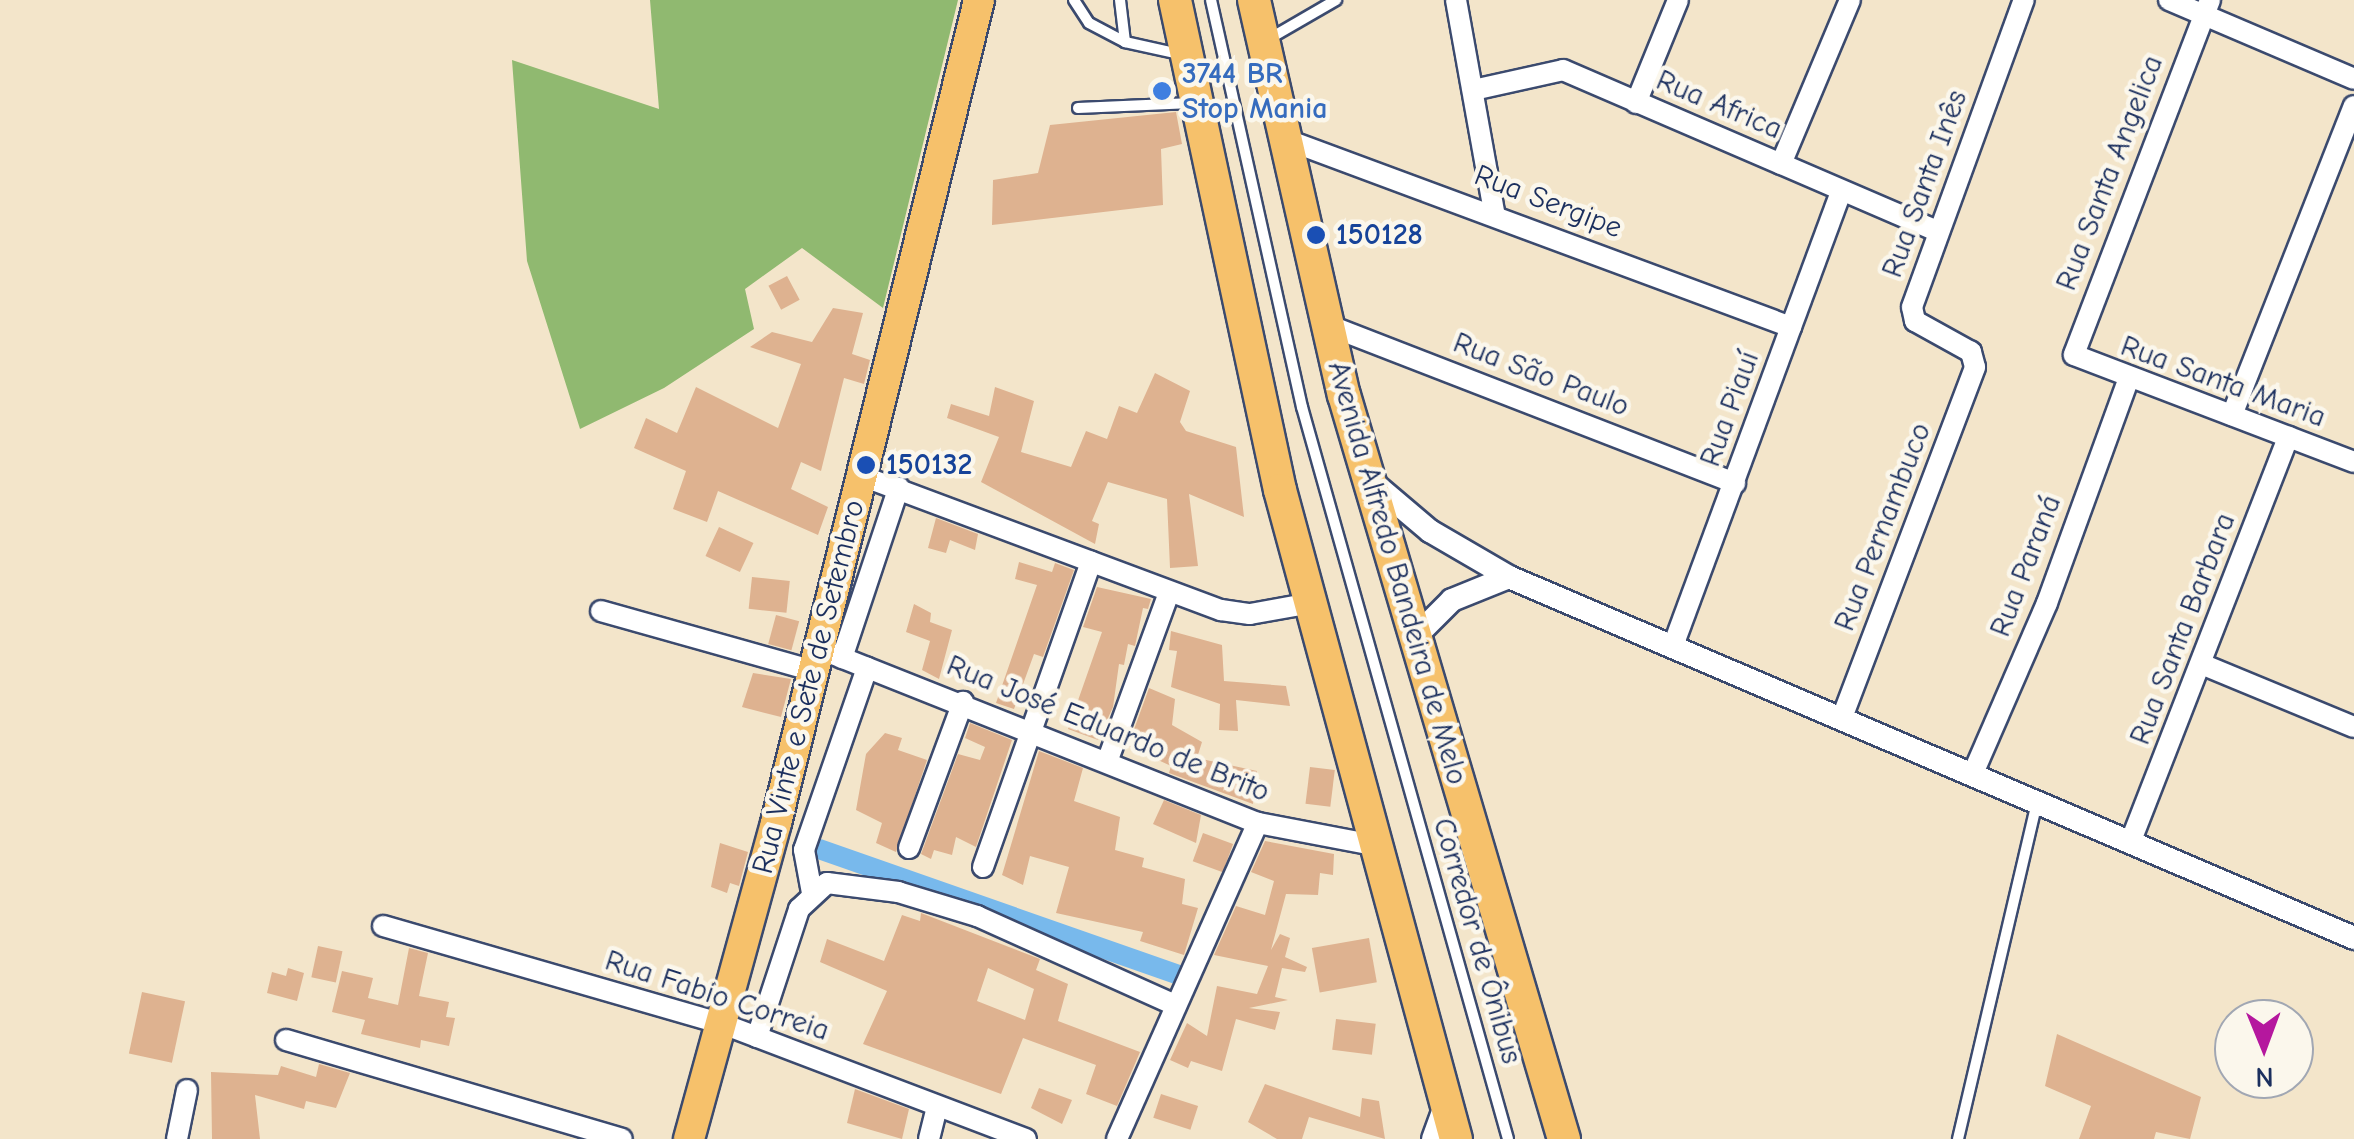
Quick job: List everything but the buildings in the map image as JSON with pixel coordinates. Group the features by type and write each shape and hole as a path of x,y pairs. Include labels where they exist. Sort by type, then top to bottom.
{"highway":[{"path":"1175,0 1262,416 1456,1139"},
{"name":"Avenida Alfredo Bandeira de Melo","path":"1254,0 1325,324 1558,1134"}],"main road":[{"name":"Rua Vinte e Sete de Setembro","path":"690,1139 773,835 826,659 862,476 979,0"}],"street":[{"path":"1456,0 1494,212"},
{"path":"1636,103 1678,0"},
{"path":"1781,164 1850,0"},
{"name":"Rua Santa Inês","path":"1974,359 1911,314 2024,0"},
{"path":"2169,0 2207,7 2354,79"},
{"name":"Rua Santa Angelica","path":"2074,355 2207,7"},
{"name":"Rua Africa","path":"1473,90 1556,68 1938,232"},
{"path":"2232,415 2354,106"},
{"name":"Rua Sergipe","path":"1282,138 1494,212 1791,326"},
{"name":"Rua Piauí","path":"1673,646 1841,191"},
{"name":"Rua São Paulo","path":"1325,324 1736,483"},
{"name":"Rua Santa Maria","path":"2074,355 2128,380 2354,462"},
{"name":"Rua Pernambuco","path":"1844,715 1974,359"},
{"name":"Rua Paraná","path":"1974,771 2046,603 2128,380"},
{"name":"Rua Santa Barbara","path":"2130,842 2204,665 2288,437"},
{"path":"862,476 1170,592 1250,614 1312,603"},
{"path":"1369,479 1430,532 1508,577 1844,715 2354,938"},
{"path":"826,659 898,487"},
{"path":"983,867 1027,731 1092,562"},
{"path":"1415,637 1452,600 1508,577"},
{"path":"1107,762 1170,592"},
{"name":"Rua José Eduardo de Brito","path":"601,611 867,668 963,702 1258,823 1379,846"},
{"path":"2204,665 2354,727"},
{"path":"812,893 804,850 867,668"},
{"path":"909,848 963,702"},
{"path":"1117,1139 1173,1004 1258,823"},
{"path":"757,1037 781,954 812,893 827,883 931,901 1173,1004"},
{"name":"Rua Fabio Correia","path":"383,926 723,1024 1026,1139"},
{"path":"286,1040 622,1139"},
{"path":"177,1139 187,1090"},
{"path":"1432,1139 1446,1102"},
{"path":"929,1139 937,1107"}],"lane":[{"path":"1074,0 1088,23 1125,42 1185,55"},
{"path":"1120,0 1125,42"},
{"name":"Corredor de Ônibus","path":"1212,0 1302,407 1508,1139"},
{"path":"1262,43 1336,0"},
{"path":"1078,108 1194,103"},
{"path":"1958,1139 2037,800"}],"green space":[{"path":"650,0 958,0 883,308 802,248 745,289 754,329 664,388 580,429 527,261 512,60 659,109"}],"waterway":[{"path":"819,849 1181,976"}],"place":[{"name":"3744 BR Stop Mania","path":"1162,91"},
{"name":"150128","path":"1316,235"},
{"name":"150132","path":"866,465"}]}
